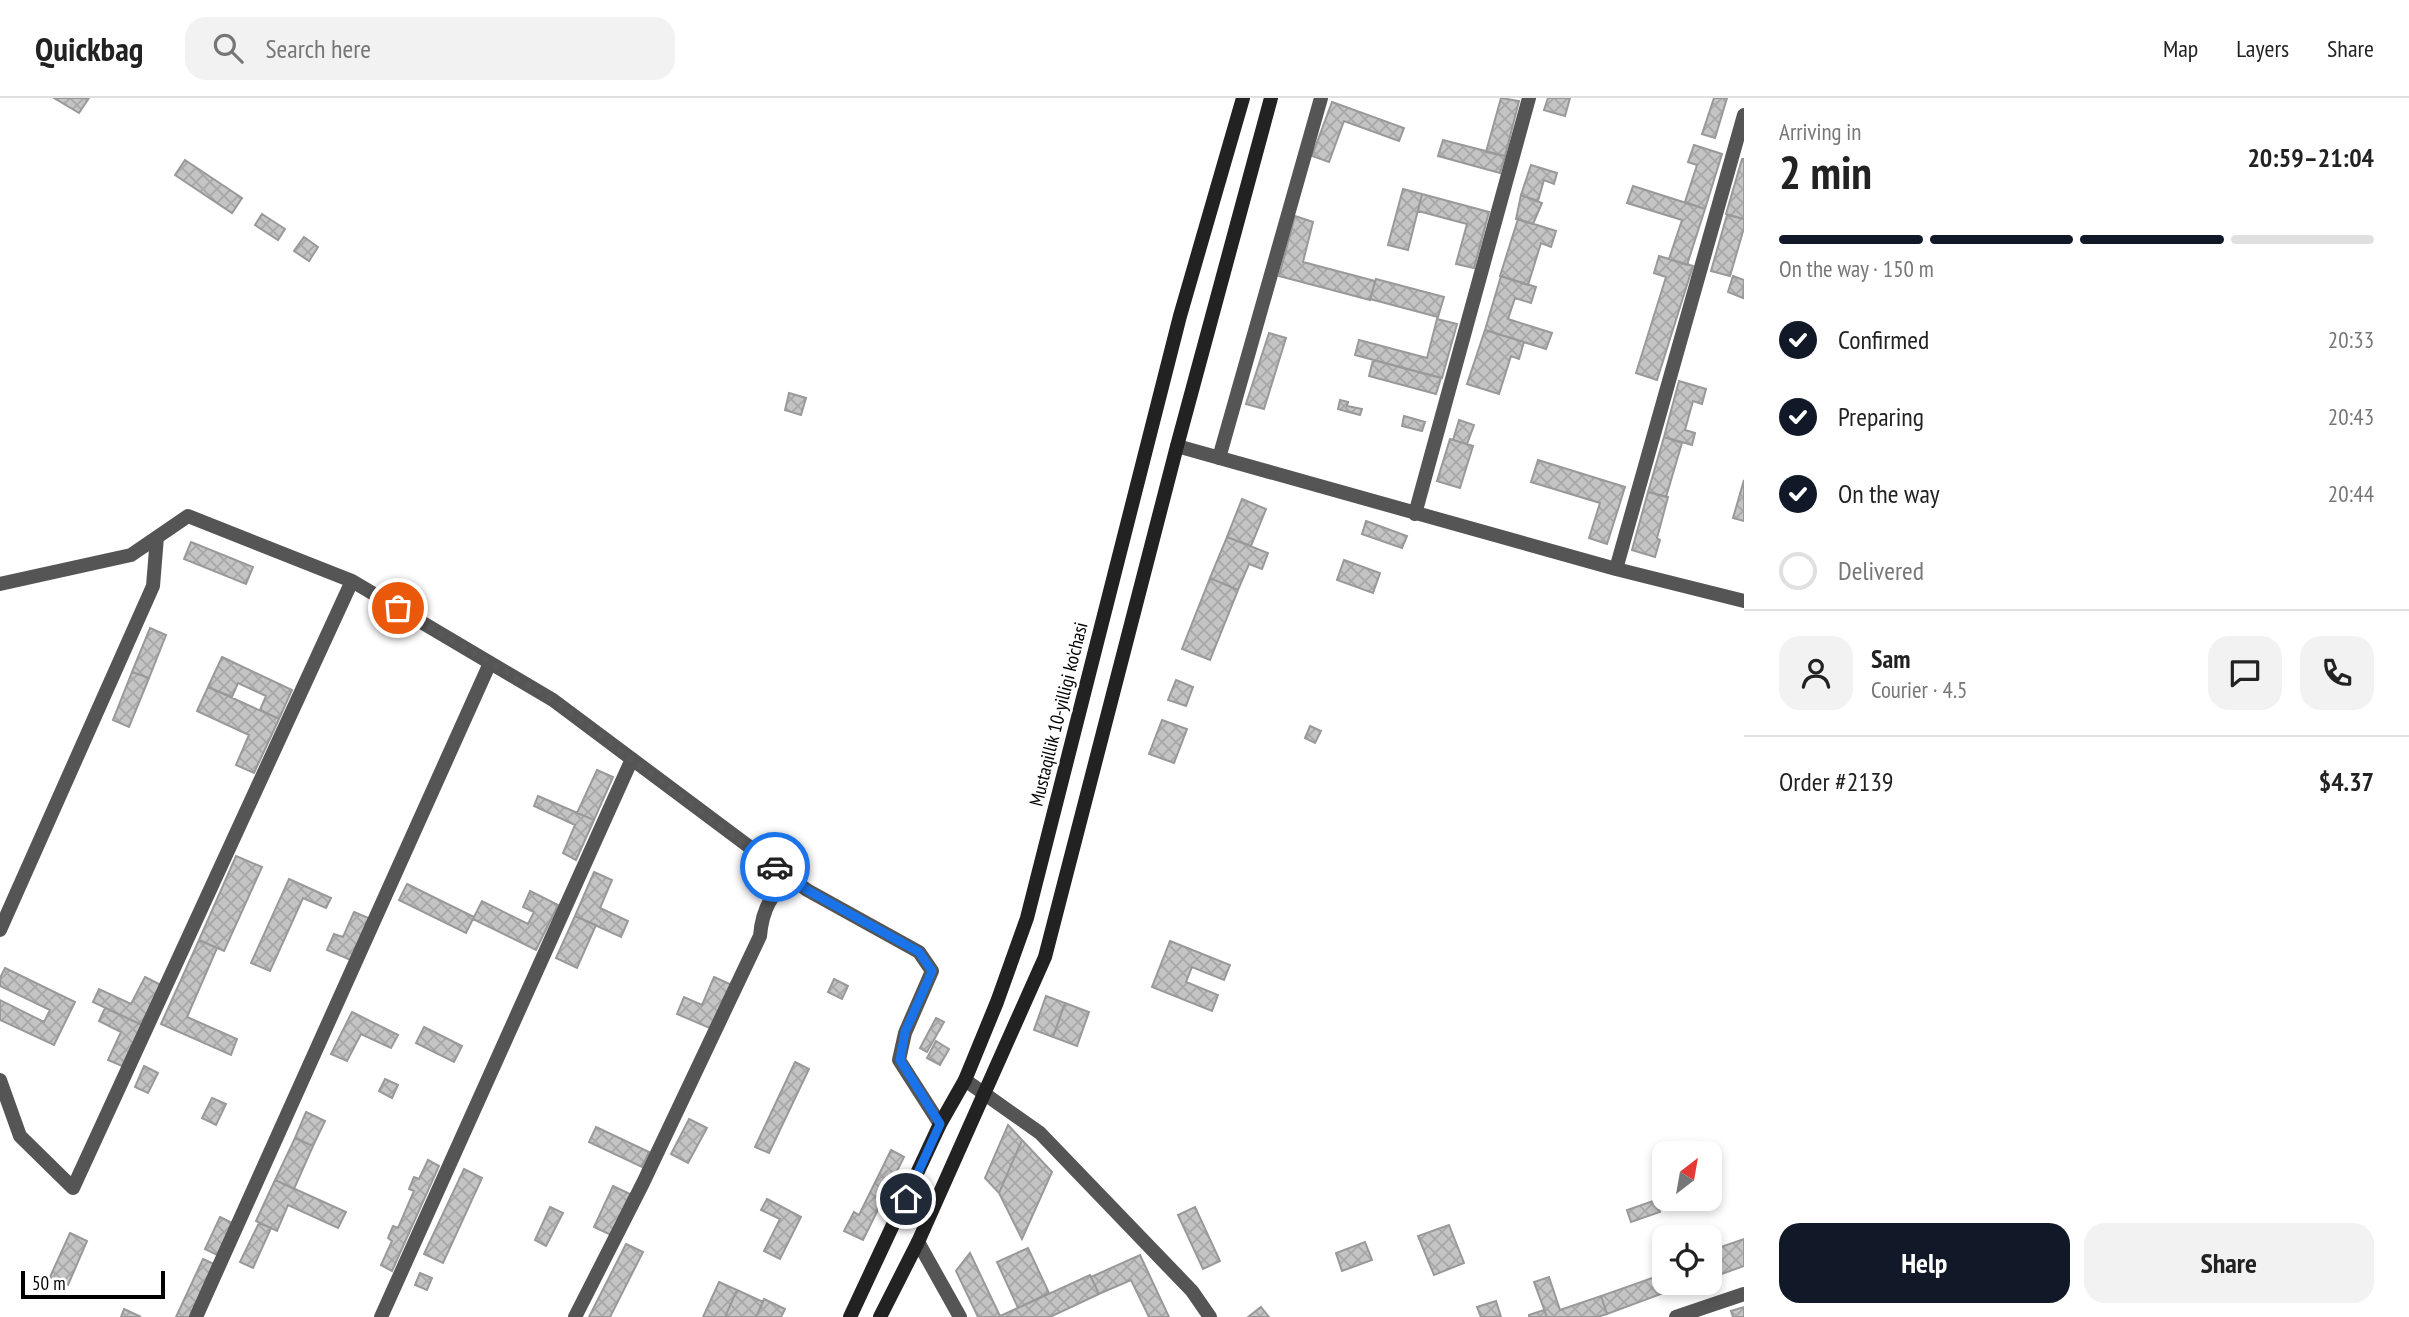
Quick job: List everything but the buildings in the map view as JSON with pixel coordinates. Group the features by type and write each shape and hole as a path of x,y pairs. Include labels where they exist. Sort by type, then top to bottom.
{"main road":[{"name":"Mustaqillik 10-yilligi ko'chasi","path":"850,1317 940,1124 965,1080 1027,918 1180,316 1243,98"},
{"path":"880,1317 918,1242 1045,957 1177,446 1271,98"}],"street":[{"path":"1219,458 1321,98"},
{"path":"1415,514 1529,98"},
{"path":"1616,569 1744,116"},
{"path":"1177,446 1616,569 1744,601"},
{"path":"0,583 131,555 188,516 352,581 553,700 807,890 919,952 932,971 905,1032 900,1060 940,1124"},
{"path":"0,930 153,586 157,537"},
{"path":"0,1080 20,1136 73,1188 352,581"},
{"path":"196,1317 491,663"},
{"path":"381,1317 632,759"},
{"path":"575,1317 643,1183 760,936 761,916 779,887 792,879"},
{"path":"965,1080 1040,1133 1192,1291 1210,1317"},
{"path":"918,1242 960,1317"},
{"path":"1676,1317 1744,1294"}],"way so far":[{"path":"398,608 553,700 775,867"}],"route":[{"path":"775,867 807,890 919,952 932,971 905,1032 900,1060 940,1124 906,1199"}]}
